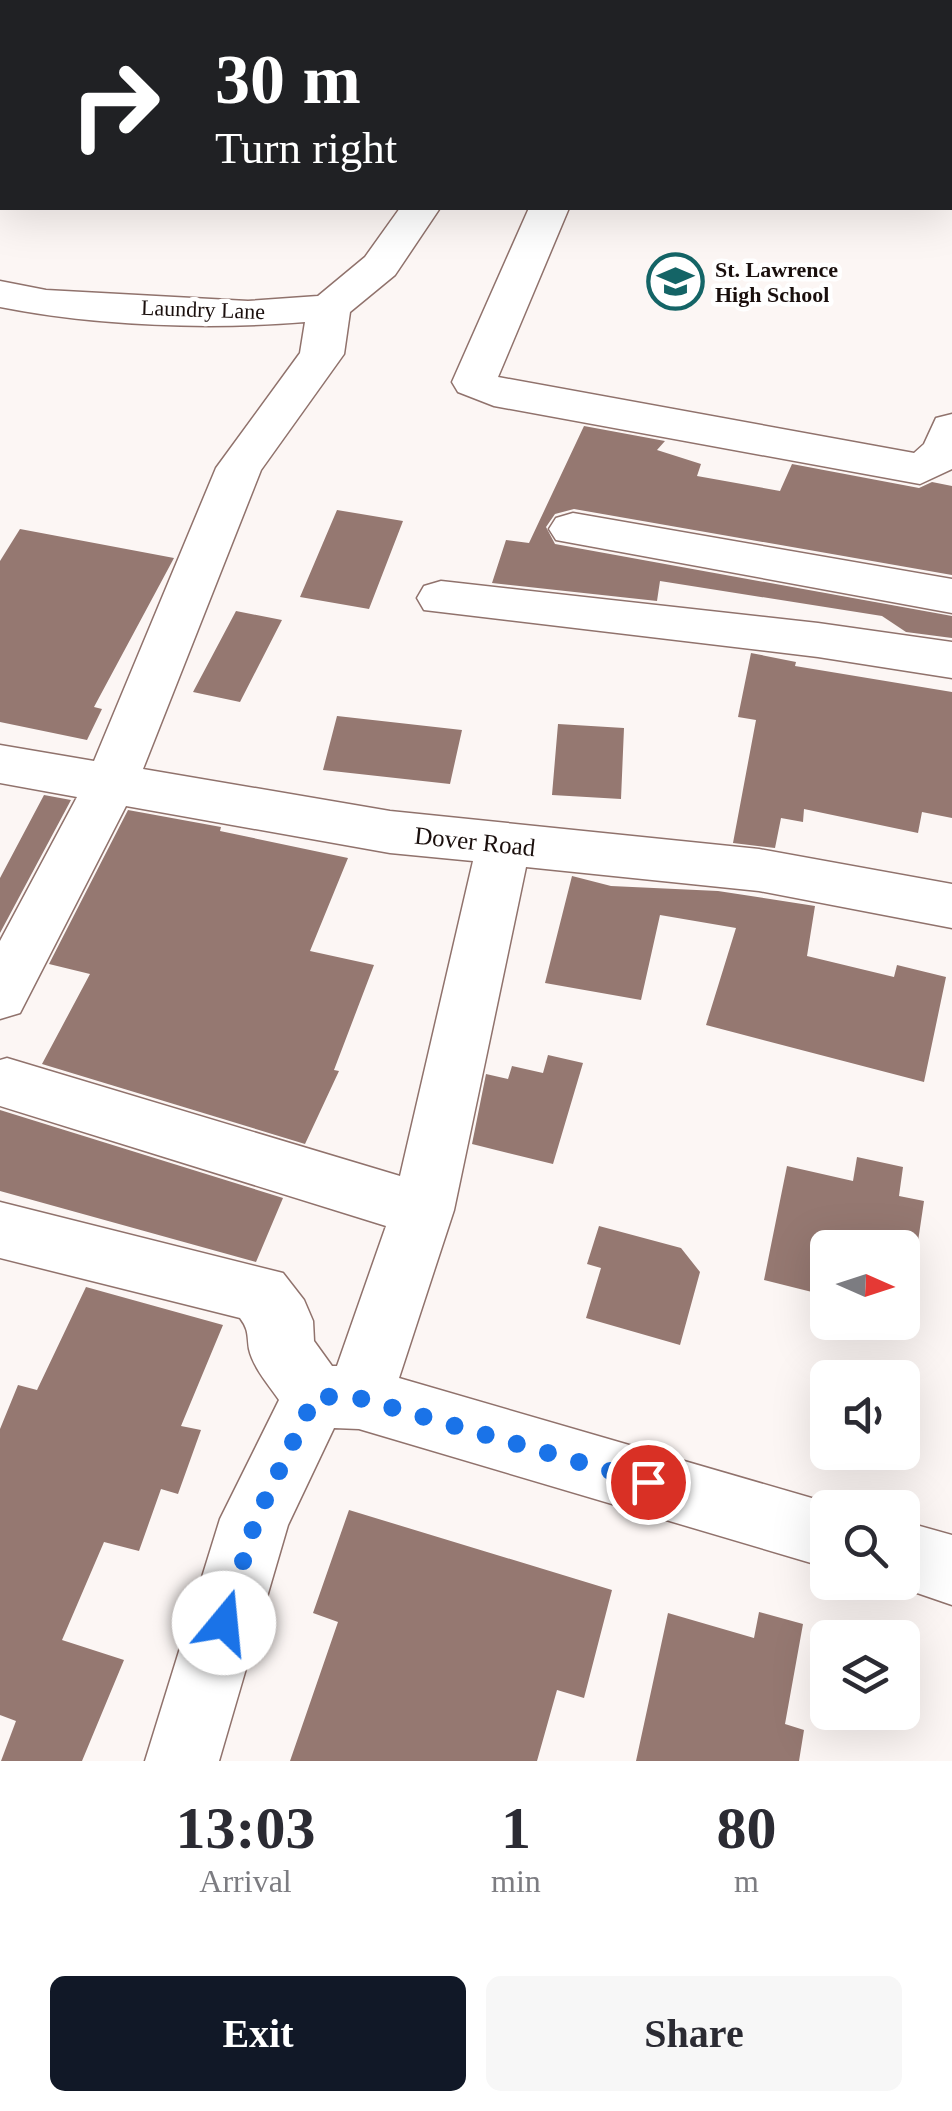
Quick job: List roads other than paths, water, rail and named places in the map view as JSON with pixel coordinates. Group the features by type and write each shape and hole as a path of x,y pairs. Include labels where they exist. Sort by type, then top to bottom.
{"street":[{"path":"0,996 110,785 239,468 322,354 330,308 380,266 419,210"},
{"path":"548,210 474,382 494,392 920,469 937,460 946,448 952,428"},
{"name":"Laundry Lane","path":"0,294 46,303 248,314 330,308"},
{"path":"573,528 952,596"},
{"path":"442,598 818,640 952,660"},
{"name":"Dover Road","path":"0,764 390,832 758,870 952,906"},
{"path":"182,1761 256,1519 337,1397 423,1210 504,844"},
{"path":"7,1083 423,1210"},
{"path":"0,1230 260,1294 281,1321 282,1350 337,1397 810,1529"},
{"path":"920,1561 952,1570"}],"place":[{"name":"St. Lawrence High School","path":"676,282"}]}
